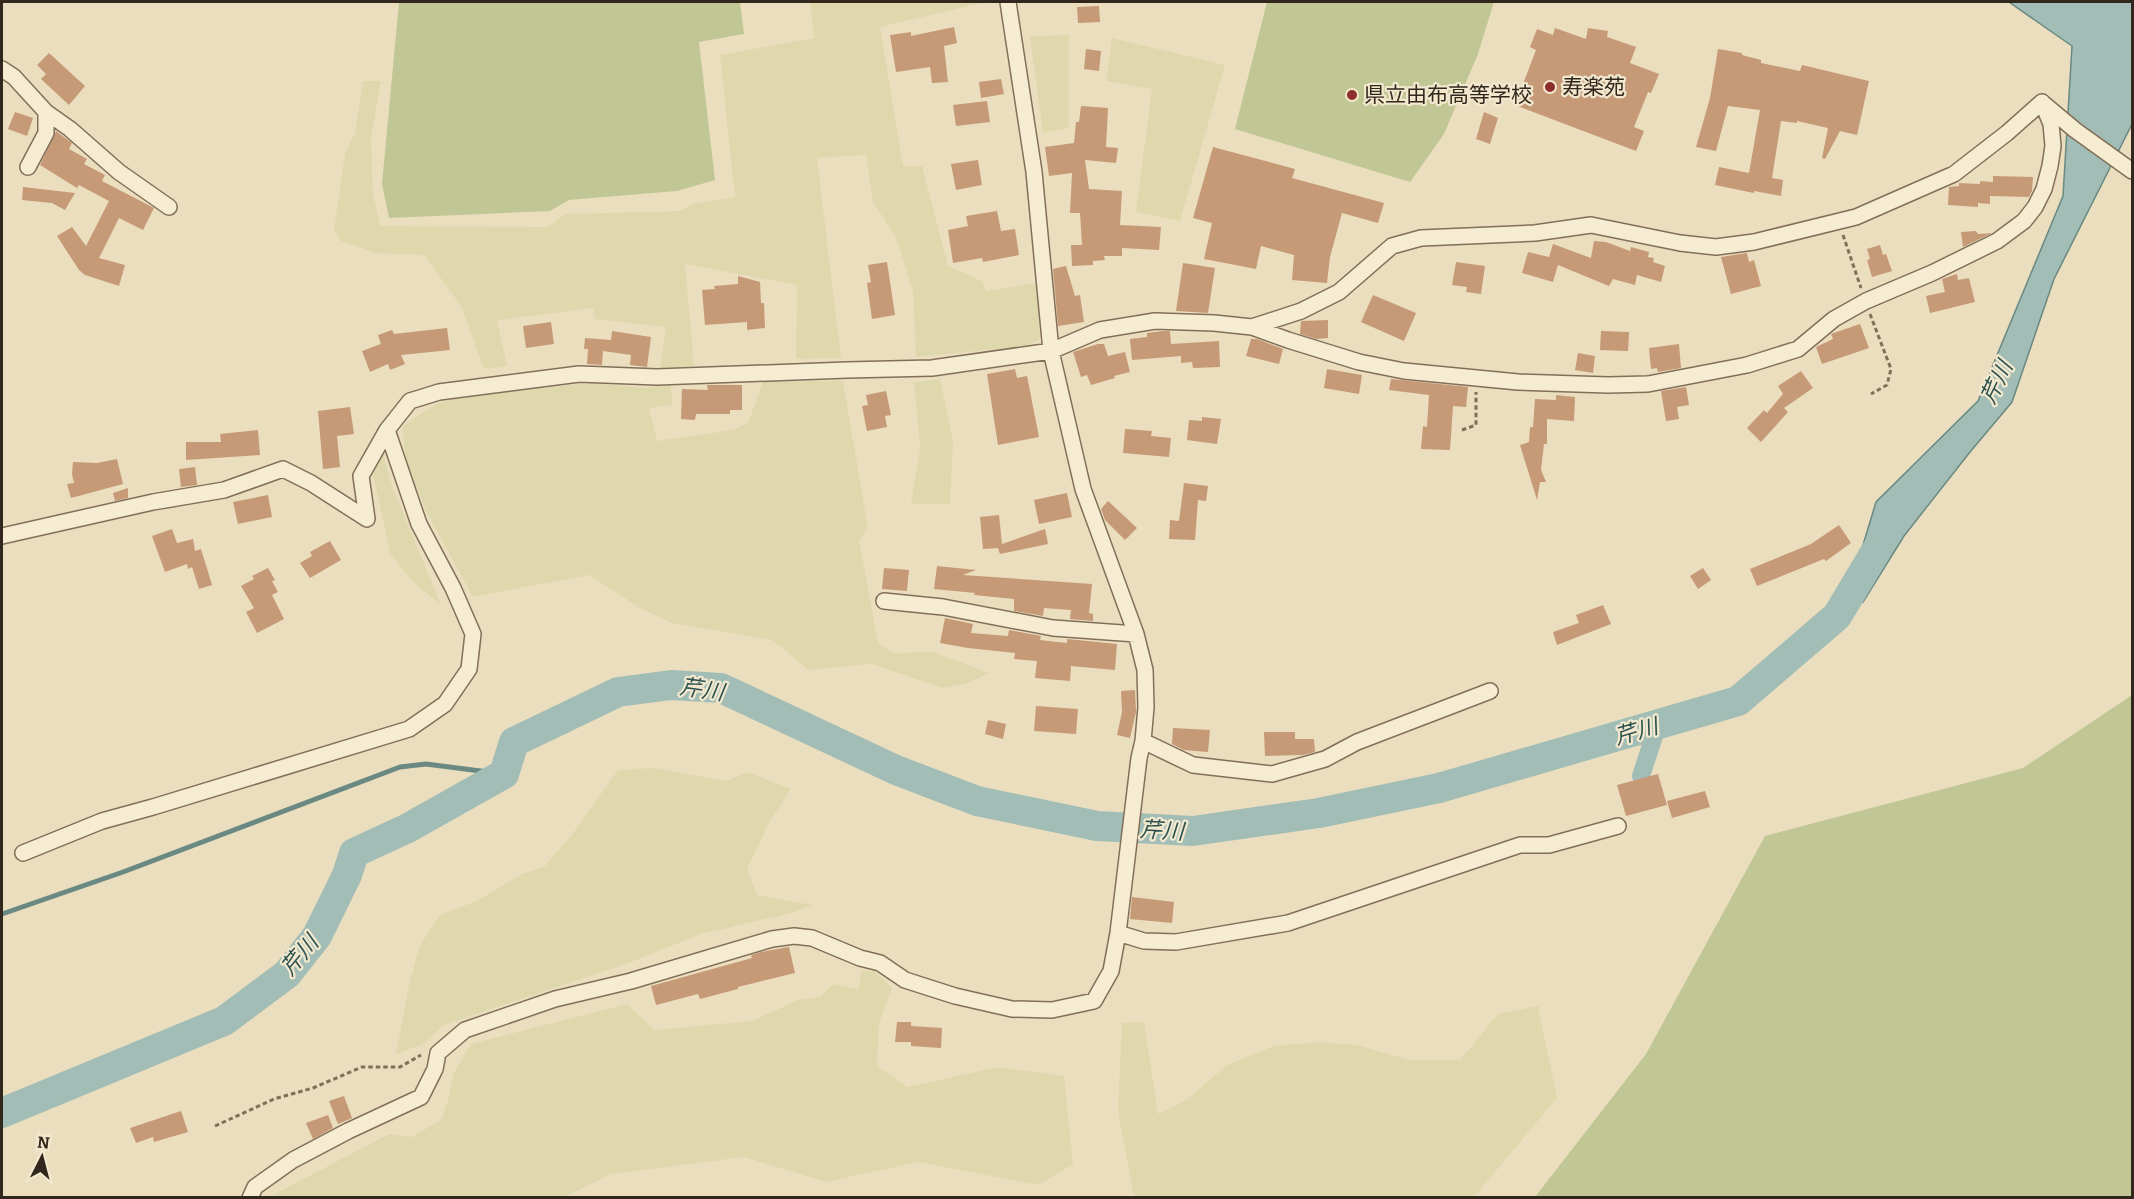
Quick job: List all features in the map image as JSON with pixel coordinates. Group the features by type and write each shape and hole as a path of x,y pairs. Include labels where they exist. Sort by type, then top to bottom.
{"street":[{"path":"250,1197 255,1187 293,1160 421,1097 435,1069 438,1053 465,1030 555,999 631,981 772,939 794,936 812,938 860,958 880,963 905,980 955,996 1012,1009 1052,1010 1094,1001 1111,971 1118,933 1143,741 1146,707 1145,670 1136,634 1083,489 1051,351 1034,172 1008,2"},
{"path":"2,69 14,77 46,112 70,129 119,172 169,207"},
{"path":"1252,327 1302,311 1339,292 1392,246 1421,238 1535,233 1592,225 1680,243 1716,247 1754,243 1856,218 1954,174 2007,133 2042,102"},
{"path":"2042,102 2075,130 2133,171"},
{"path":"2,536 153,502 224,490 283,469 311,483 367,519 360,476 387,430 410,401 439,392 495,383 579,374 657,378 932,368 1051,351 1100,330 1155,321 1252,327 1359,362 1404,371 1476,378 1608,385 1648,384 1747,365 1798,348 1834,319 1866,301 1932,273 1997,241 2024,221 2035,207 2044,189 2050,166 2053,146 2051,124 2042,102"},
{"path":"28,168 46,133 46,112"},
{"path":"23,853 102,821 410,729 446,704 469,669 473,634 453,588 419,524 387,430"},
{"path":"884,601 943,607 1053,628 1136,634"},
{"path":"1143,741 1193,765 1272,774 1325,759 1357,742 1490,691"},
{"path":"1118,933 1144,941 1176,942 1288,923 1520,845 1549,845 1618,826"}],"path":[{"path":"1462,430 1476,425 1476,378"},
{"path":"215,1126 274,1099 313,1088 362,1067 400,1066 425,1053"}],"shaded area":[{"path":"810,2 985,2 880,27 903,166 922,166 948,266 982,281 986,291 1037,283 1040,339 1027,346 916,357 913,292 896,237 873,202 866,155 817,158 841,358 796,359 797,285 685,264 694,366 660,368 666,327 595,319 593,308 497,320 507,366 484,369 461,306 424,255 376,253 341,241 334,230 345,154 355,133 363,81 381,81 371,138 373,193 380,226 548,227 565,214 680,211 692,204 735,197 720,55 814,38"},
{"path":"1069,35 1069,128 1043,133 1030,36"},
{"path":"1112,38 1225,65 1180,221 1136,212 1152,89 1106,81"},
{"path":"940,379 953,440 950,504 911,504 920,448 914,382"},
{"path":"843,381 868,528 859,540 878,643 894,653 933,652 989,673 968,683 942,688 872,664 809,670 772,640 672,623 640,608 589,575 473,597 426,511 406,460 402,426 438,403 470,395 592,383 643,388 670,385 673,405 649,408 657,441 733,430 748,423 763,382"},
{"path":"383,453 392,486 441,605 412,581 390,553 373,473"},
{"path":"653,768 727,781 747,772 791,789 770,821 747,869 757,895 812,905 791,913 701,934 631,962 444,1025 423,1044 396,1054 410,981 420,945 440,915 479,900 522,874 544,867 571,836 618,770"},
{"path":"861,971 874,971 892,988 879,1023 877,1066 908,1087 998,1067 1064,1076 1073,1164 1038,1185 918,1162 826,1182 744,1157 611,1174 564,1197 283,1198 273,1195 389,1134 412,1137 441,1120 453,1074 471,1044 627,1004 654,1030 752,1021 798,1000 820,997 833,984 859,989"},
{"path":"1538,1006 1557,1098 1474,1197 1138,1198 1133,1192 1118,1112 1122,1023 1144,1022 1158,1114 1188,1099 1227,1065 1273,1046 1321,1042 1357,1045 1409,1060 1460,1060 1498,1014"}],"green space":[{"path":"399,2 740,2 744,34 699,42 715,180 677,191 569,200 550,211 389,218 382,184"},
{"name":"県立由布高等学校","path":"1267,2 1494,2 1478,54 1444,134 1410,182 1235,129"},
{"path":"2132,695 2132,1197 1535,1197 1646,1054 1765,836 2023,768"}],"water":[{"path":"2009,2 2132,2 2132,124 2054,279 2012,402 1904,536 1863,602 1853,578 1876,502 1978,401 2063,196 2072,46"}],"building":[{"path":"1099,6 1100,22 1078,23 1077,7"},
{"path":"954,27 957,43 944,46 948,82 932,83 930,67 896,72 890,35 911,32 911,36"},
{"name":"寿楽苑","path":"1555,28 1586,39 1588,28 1608,31 1607,37 1636,47 1630,63 1659,74 1651,93 1648,92 1634,127 1644,131 1636,151 1515,105 1536,50 1530,47 1537,29 1553,35"},
{"path":"1086,49 1101,51 1099,71 1084,69"},
{"path":"1718,49 1742,53 1742,55 1761,60 1761,63 1800,71 1802,65 1869,81 1857,135 1840,131 1825,159 1822,158 1828,128 1797,121 1797,123 1781,121 1772,178 1783,180 1781,196 1715,185 1719,167 1749,173 1760,110 1728,106 1716,151 1696,147 1710,98"},
{"path":"49,53 85,86 69,105 41,79 46,74 37,65"},
{"path":"1001,79 1004,94 981,98 979,82"},
{"path":"987,101 990,122 956,126 953,105"},
{"path":"1081,106 1108,108 1106,147 1118,148 1116,163 1085,160 1089,189 1122,191 1120,225 1161,227 1159,250 1122,248 1122,256 1104,256 1105,260 1093,261 1093,265 1072,266 1071,245 1082,245 1080,213 1070,213 1072,173 1049,176 1045,147 1074,143 1076,122 1079,122"},
{"path":"15,112 33,118 27,136 8,129"},
{"path":"1484,112 1498,118 1490,144 1476,139"},
{"path":"56,131 72,143 69,149 87,159 84,164 105,175 102,181 154,208 143,230 119,218 99,258 125,265 119,286 85,275 79,270 57,236 72,227 86,246 109,201 79,185 77,188 40,165"},
{"path":"1213,147 1295,169 1292,178 1384,203 1378,223 1342,213 1330,257 1327,283 1292,280 1294,255 1261,246 1256,269 1204,259 1212,223 1193,218"},
{"path":"978,160 982,185 956,190 951,164"},
{"path":"1993,176 2033,177 2032,191 2029,197 1990,196 1990,204 1978,203 1978,207 1948,205 1949,187 1959,186 1959,183 1993,182"},
{"path":"23,187 75,193 65,210 52,203 22,200"},
{"path":"997,211 1001,231 1015,229 1019,255 983,262 982,258 953,263 948,230 968,226 966,216"},
{"path":"1976,231 1978,234 1992,233 1963,247 1961,232"},
{"path":"1594,241 1606,242 1630,251 1631,247 1649,252 1648,257 1654,258 1653,262 1665,266 1661,282 1637,275 1635,285 1613,279 1609,286 1558,265 1553,282 1522,273 1528,252 1549,257 1553,244 1591,258"},
{"path":"1880,245 1892,271 1872,277 1867,260 1870,259 1867,249"},
{"path":"1747,253 1749,262 1754,260 1761,286 1731,294 1721,257"},
{"path":"887,262 895,315 872,319 867,283 871,282 868,265"},
{"path":"1456,262 1485,266 1481,294 1466,292 1467,287 1452,285"},
{"path":"1183,263 1215,268 1208,313 1176,311"},
{"path":"1066,266 1075,296 1080,295 1084,322 1058,326 1053,269"},
{"path":"1957,274 1958,280 1969,278 1975,302 1930,313 1926,296 1945,292 1942,279"},
{"path":"738,276 760,282 765,328 747,330 747,322 705,325 702,290 715,289 714,286 738,284"},
{"path":"1373,295 1416,313 1404,341 1361,322"},
{"path":"1328,320 1328,338 1316,339 1300,334 1301,321"},
{"path":"551,322 554,344 526,348 523,326"},
{"path":"1860,324 1869,348 1822,364 1816,347 1833,339 1831,334"},
{"path":"447,328 450,350 401,355 405,364 390,370 388,364 370,372 362,351 381,344 378,335 392,330 394,334"},
{"path":"612,331 651,337 647,367 630,365 631,355 603,351 602,365 587,364 588,349 584,349 585,338 611,340"},
{"path":"1170,331 1171,344 1219,341 1220,367 1193,368 1192,362 1181,363 1181,356 1132,360 1130,339 1147,337 1147,333"},
{"path":"1601,331 1629,332 1628,351 1600,350"},
{"path":"1251,339 1283,349 1279,364 1246,356"},
{"path":"1104,344 1108,356 1125,352 1130,372 1091,385 1087,375 1081,377 1073,352"},
{"path":"1679,344 1681,368 1658,372 1657,368 1651,369 1649,348"},
{"path":"1578,353 1595,356 1593,373 1575,370"},
{"path":"1015,369 1017,378 1027,376 1039,437 998,445 987,374"},
{"path":"1327,369 1362,375 1359,394 1324,388"},
{"path":"1801,371 1813,388 1784,408 1788,412 1761,442 1747,428 1764,410 1767,413 1783,394 1778,386"},
{"path":"1391,379 1468,387 1466,407 1453,406 1450,450 1421,449 1423,426 1427,427 1429,395 1389,390"},
{"path":"707,385 742,385 742,410 730,410 730,414 696,414 695,420 681,419 682,389 708,390"},
{"path":"1686,387 1689,405 1677,407 1679,419 1666,421 1661,391"},
{"path":"886,391 891,415 885,416 887,427 867,431 862,406 868,405 866,395"},
{"path":"1556,395 1575,397 1574,421 1547,419 1547,444 1544,444 1541,470 1546,482 1540,482 1537,500 1520,445 1529,442 1530,427 1533,427 1535,399 1556,400"},
{"path":"350,407 354,434 337,436 340,467 323,469 318,411"},
{"path":"1202,417 1221,419 1217,444 1187,440 1189,420 1202,421"},
{"path":"1125,429 1152,431 1151,436 1171,438 1169,457 1123,453"},
{"path":"258,430 260,455 186,460 186,442 221,442 220,434"},
{"path":"117,459 123,484 71,498 67,484 74,483 73,462 97,463"},
{"path":"195,467 197,485 181,487 179,469"},
{"path":"1184,483 1208,486 1206,501 1198,500 1195,540 1169,539 1170,520 1179,521"},
{"path":"128,488 128,498 115,501 113,493"},
{"path":"1067,493 1072,517 1039,524 1034,500"},
{"path":"268,495 272,517 238,524 233,502"},
{"path":"1108,501 1137,528 1125,540 1105,520 1101,509"},
{"path":"999,515 1002,544 1045,529 1048,544 1000,554 998,548 983,549 980,517"},
{"path":"1839,525 1851,543 1826,561 1824,559 1757,586 1750,569 1811,544"},
{"path":"172,529 177,543 193,539 195,551 201,549 212,585 199,589 192,567 188,569 187,564 165,572 152,536"},
{"path":"330,541 341,560 310,578 300,563 312,556 310,552"},
{"path":"937,566 976,570 963,575 1092,584 1089,613 1093,614 1093,621 1070,619 1071,610 1044,608 1043,616 1014,611 1014,599 934,589"},
{"path":"268,568 275,580 272,581 278,592 272,595 284,619 257,633 246,612 254,608 241,586 254,579 252,576"},
{"path":"884,568 909,570 907,591 882,589"},
{"path":"1703,568 1711,580 1698,589 1690,576"},
{"path":"1603,605 1611,624 1557,645 1553,632 1579,623 1576,615"},
{"path":"945,618 973,624 971,633 1008,636 1009,630 1041,636 1040,640 1067,643 1067,639 1117,644 1115,670 1071,666 1070,681 1035,678 1037,661 1014,659 1015,653 940,643"},
{"path":"1135,690 1136,712 1130,738 1117,735 1122,712 1121,691"},
{"path":"1036,706 1078,709 1076,734 1034,731"},
{"path":"988,720 1006,724 1003,739 985,734"},
{"path":"1173,728 1210,730 1208,752 1184,750 1172,744"},
{"path":"1264,732 1295,732 1295,739 1314,739 1315,752 1303,755 1265,756"},
{"path":"1658,774 1667,805 1626,816 1617,785"},
{"path":"1705,791 1710,807 1672,818 1667,801"},
{"path":"1132,897 1174,902 1172,923 1130,919"},
{"path":"789,947 795,973 700,999 698,994 656,1005 651,986 752,958 751,955 761,952"},
{"path":"897,1022 911,1022 911,1026 942,1028 941,1048 911,1046 911,1042 895,1042"},
{"path":"344,1096 352,1118 338,1124 329,1101"},
{"path":"181,1111 188,1132 154,1142 153,1137 136,1143 130,1128"},
{"path":"328,1115 333,1128 313,1139 306,1123"}],"waterway":[{"name":"芹川","path":"2,1113 224,1021 287,974 317,936 347,875 354,853 408,828 504,774 514,742 618,692 671,685 721,688 896,770 977,801 1097,826 1193,831 1319,813 1439,788 1738,701 1837,616 1876,551"},
{"path":"1641,776 1658,724"},
{"path":"2,914 123,872 400,767 426,764 504,774"}],"place":[{"name":"寿楽苑","path":"1550,87"},
{"name":"県立由布高等学校","path":"1352,95"}]}
